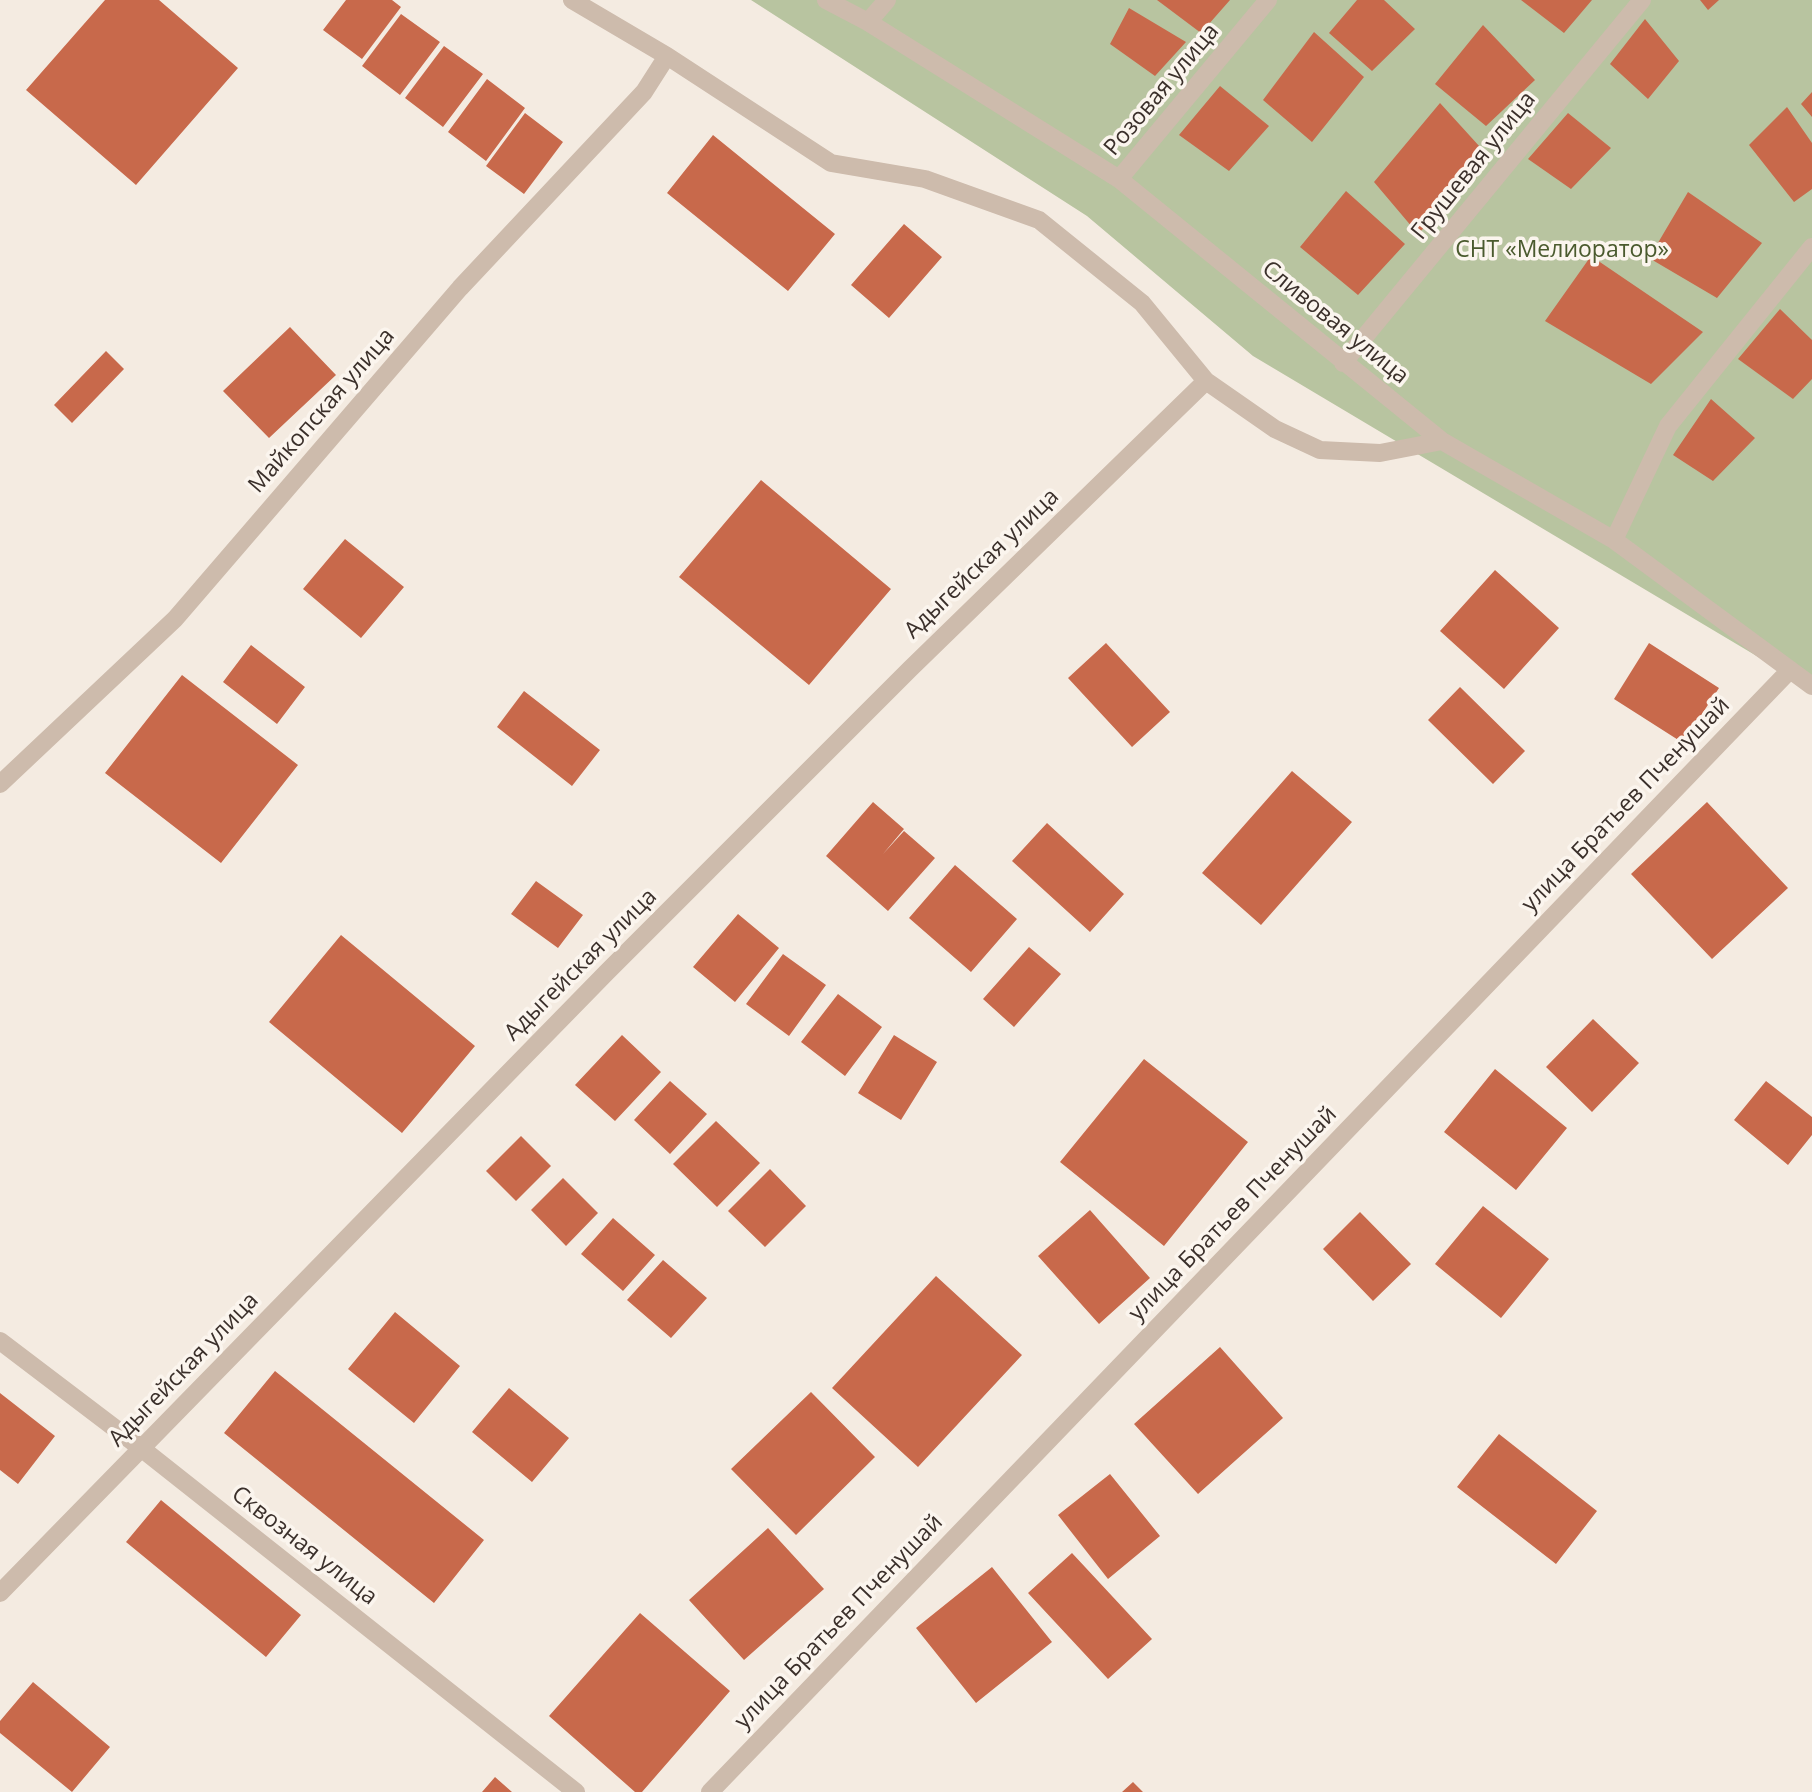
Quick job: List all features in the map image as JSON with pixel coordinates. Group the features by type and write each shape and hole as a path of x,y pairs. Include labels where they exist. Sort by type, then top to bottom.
{"street":[{"path":"572,0 667,56 831,163 925,179 1039,220 1142,303 1206,381 1275,429 1320,450 1380,453 1442,442"},
{"name":"Сливовая улица","path":"826,0 868,22 1119,179 1442,442 1614,540 1812,686"},
{"path":"868,22 887,0"},
{"name":"Розовая улица","path":"1119,179 1269,0"},
{"name":"Грушевая улица","path":"1343,363 1642,0"},
{"name":"Майкопская улица","path":"0,784 176,619 460,288 644,92 667,56"},
{"path":"1614,540 1668,426 1812,247"},
{"name":"Адыгейская улица","path":"0,1593 607,972 891,687 1206,381"},
{"name":"улица Братьев Пченушай","path":"710,1792 1790,670"},
{"name":"Сквозная улица","path":"0,1341 141,1448 576,1792"}],"green space":[{"name":"СНТ «Мелиоратор»","path":"751,0 1812,0 1812,689 1253,356 1087,216"}],"building":[{"path":"105,0 159,0 238,68 136,185 26,90"},
{"path":"346,0 392,0 401,7 362,59 323,30"},
{"path":"1157,0 1230,0 1201,33"},
{"path":"1357,0 1384,0 1415,29 1372,71 1329,33"},
{"path":"1521,0 1592,0 1564,33"},
{"path":"1700,0 1719,0 1708,10"},
{"path":"1129,8 1186,42 1155,76 1110,44"},
{"path":"401,14 440,42 400,95 362,66"},
{"path":"1645,19 1679,61 1648,99 1610,64"},
{"path":"1483,25 1535,80 1486,126 1435,84"},
{"path":"1314,32 1364,77 1312,142 1263,100"},
{"path":"444,46 483,74 443,127 405,98"},
{"path":"487,79 525,108 486,161 448,132"},
{"path":"1220,86 1269,126 1229,171 1179,135"},
{"path":"1812,92 1812,117 1801,104"},
{"path":"1440,103 1490,158 1418,234 1374,182"},
{"path":"1787,107 1812,143 1812,189 1794,202 1749,145"},
{"path":"525,113 563,142 524,194 486,166"},
{"path":"1568,113 1611,148 1571,189 1528,159"},
{"path":"713,135 835,234 788,291 667,193"},
{"path":"1346,191 1405,244 1358,295 1300,247"},
{"path":"1688,192 1762,243 1717,298 1649,258"},
{"path":"904,224 942,257 889,318 851,285"},
{"path":"1591,256 1703,332 1651,384 1545,321"},
{"path":"1780,309 1812,340 1812,379 1793,399 1738,359"},
{"path":"290,327 336,375 269,438 223,391"},
{"path":"106,351 124,369 72,423 54,405"},
{"path":"1711,399 1755,438 1713,481 1673,455"},
{"path":"761,480 891,589 809,685 679,577"},
{"path":"345,539 404,587 361,638 303,589"},
{"path":"1495,570 1559,628 1504,689 1440,631"},
{"path":"1106,643 1170,712 1132,747 1068,678"},
{"path":"1649,643 1719,688 1683,743 1614,699"},
{"path":"251,645 305,687 277,724 223,682"},
{"path":"182,675 298,765 221,863 105,773"},
{"path":"1460,687 1525,751 1493,784 1428,720"},
{"path":"524,691 600,750 572,786 497,727"},
{"path":"1292,771 1352,822 1261,925 1202,873"},
{"path":"873,802 904,829 883,854 904,831 935,858 888,911 826,856"},
{"path":"1707,802 1788,888 1712,959 1631,874"},
{"path":"1047,823 1124,894 1090,932 1012,861"},
{"path":"955,865 1017,919 971,972 909,918"},
{"path":"536,881 583,915 558,948 511,914"},
{"path":"738,914 779,948 735,1002 693,967"},
{"path":"341,935 475,1046 402,1133 269,1022"},
{"path":"1029,947 1061,974 1014,1027 983,999"},
{"path":"783,954 826,985 789,1036 746,1004"},
{"path":"838,994 882,1027 845,1076 801,1042"},
{"path":"1593,1019 1639,1063 1592,1112 1546,1067"},
{"path":"622,1035 661,1072 615,1121 575,1085"},
{"path":"894,1035 937,1062 901,1120 858,1093"},
{"path":"1144,1059 1248,1142 1164,1246 1060,1162"},
{"path":"1495,1069 1567,1128 1516,1190 1444,1132"},
{"path":"670,1081 707,1114 670,1154 634,1120"},
{"path":"1766,1081 1812,1117 1812,1135 1788,1165 1734,1120"},
{"path":"716,1121 760,1163 717,1207 673,1164"},
{"path":"521,1136 551,1166 516,1201 486,1171"},
{"path":"770,1169 806,1206 765,1247 728,1211"},
{"path":"563,1178 598,1213 566,1246 531,1210"},
{"path":"1483,1206 1549,1259 1501,1318 1435,1264"},
{"path":"1090,1210 1150,1278 1099,1324 1038,1256"},
{"path":"1360,1212 1411,1264 1373,1301 1323,1249"},
{"path":"613,1218 655,1255 623,1291 581,1254"},
{"path":"663,1260 707,1298 671,1338 627,1300"},
{"path":"936,1276 1022,1355 918,1467 832,1388"},
{"path":"395,1312 460,1366 414,1423 348,1369"},
{"path":"1220,1347 1283,1418 1198,1494 1134,1424"},
{"path":"275,1371 484,1540 434,1603 224,1433"},
{"path":"509,1388 569,1438 532,1482 472,1432"},
{"path":"811,1392 875,1457 796,1535 731,1469"},
{"path":"0,1393 55,1436 18,1484 0,1470"},
{"path":"1499,1434 1597,1511 1556,1564 1457,1487"},
{"path":"1110,1474 1160,1536 1108,1579 1058,1515"},
{"path":"161,1500 301,1615 266,1657 126,1542"},
{"path":"768,1528 824,1589 744,1660 689,1600"},
{"path":"1072,1553 1152,1639 1108,1679 1028,1593"},
{"path":"992,1567 1052,1642 976,1703 916,1628"},
{"path":"640,1613 730,1691 642,1792 635,1792 549,1716"},
{"path":"33,1682 110,1747 72,1792 0,1733 0,1721"},
{"path":"495,1777 512,1792 482,1792"},
{"path":"1133,1782 1143,1792 1122,1792"}]}
